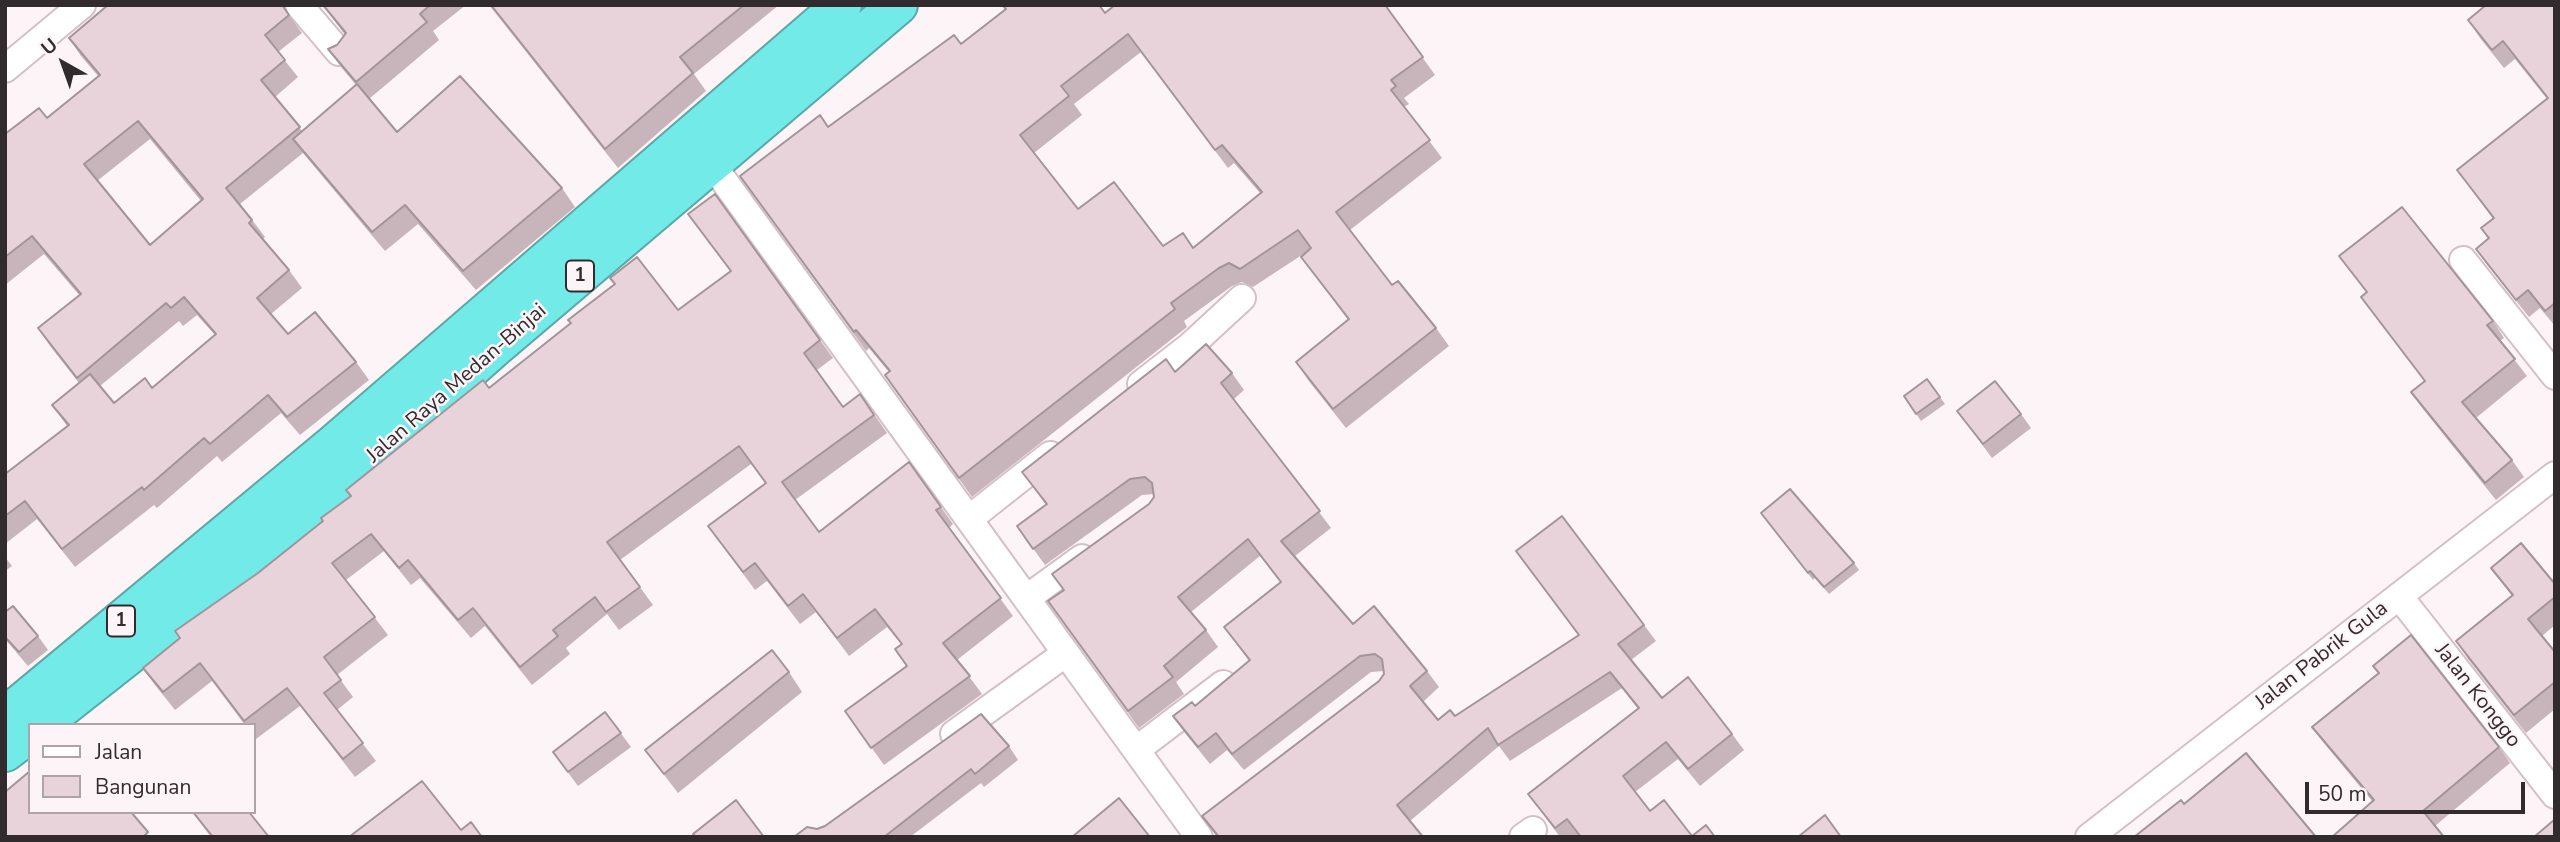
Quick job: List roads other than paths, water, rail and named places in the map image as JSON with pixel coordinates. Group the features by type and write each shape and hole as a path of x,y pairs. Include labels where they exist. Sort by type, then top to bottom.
{"highway":[{"name":"Jalan Raya Medan-Binjai","path":"43,723 301,519 495,347 701,149 842,5"},
{"name":"Jalan Raya Medan-Binjai","path":"5,717 333,445 701,149 898,5"},
{"path":"5,752 28,735"}],"street":[{"path":"5,69 82,5"},
{"path":"299,5 339,52"},
{"path":"701,149 1196,833 1215,812"},
{"path":"2463,260 2555,376"},
{"path":"1124,398 1190,346 1242,298"},
{"path":"969,519 1068,441"},
{"name":"Jalan Pabrik Gula","path":"2089,837 2555,475"},
{"path":"1027,598 1106,541"},
{"name":"Jalan Konggo","path":"2399,596 2555,795"},
{"path":"934,748 1066,653"},
{"path":"1136,750 1223,684"}]}
